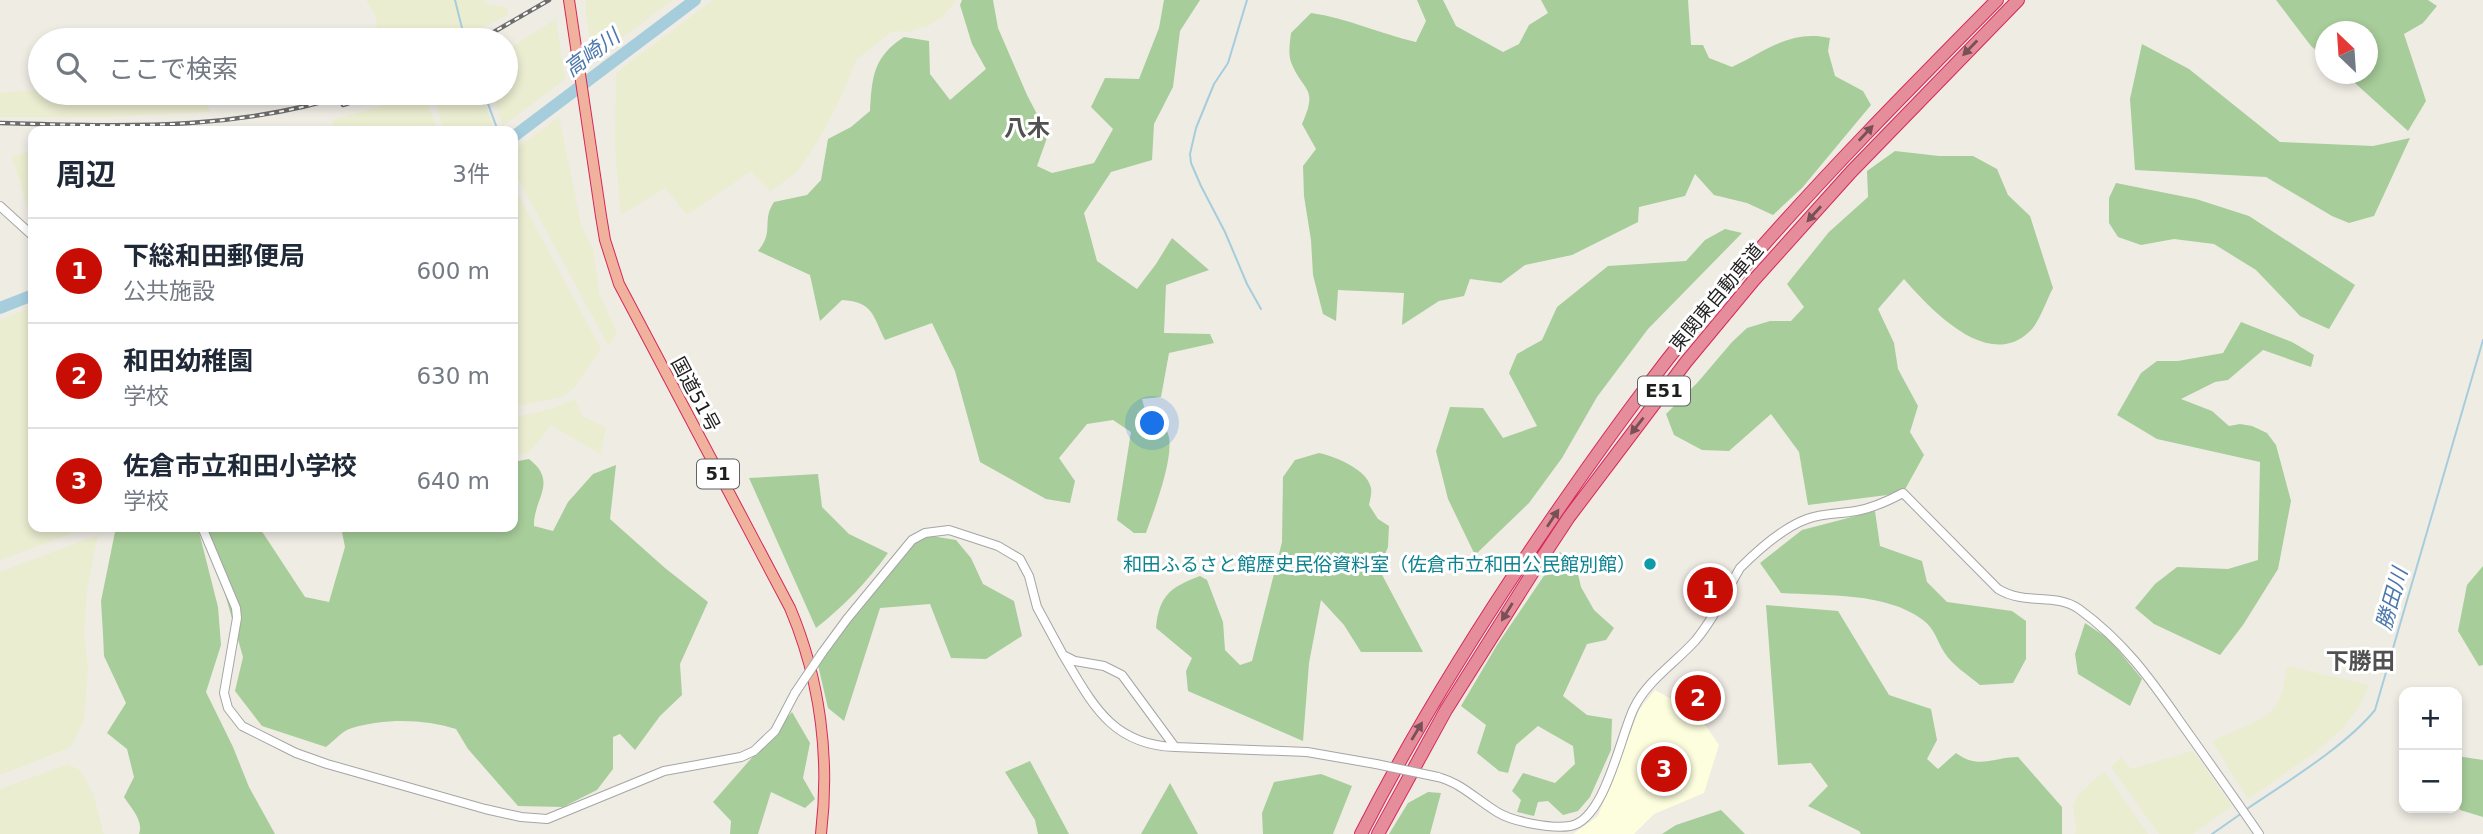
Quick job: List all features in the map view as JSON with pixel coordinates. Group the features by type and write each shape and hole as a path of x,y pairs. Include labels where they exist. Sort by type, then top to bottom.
{"highway":[{"name":"国道51号","path":"569,0 605,240 619,284 790,608 803,646 821,723 824,775 821,834"},
{"name":"東関東自動車道","path":"1362,834 1404,754 1460,658 1627,411 1738,274 1803,201 1890,107 1997,0"},
{"name":"東関東自動車道","path":"1378,834 1446,710 1538,564 1576,508 1686,362 1754,279 1851,172 2018,0"}],"street":[{"path":"0,206 28,231"},
{"path":"204,532 236,608 224,693 228,708 242,726 296,753 327,764 485,809 522,817 547,818 664,771 741,757 754,751 775,731 795,693 822,653 912,540 925,533 949,530 998,547 1020,559 1029,576 1037,607 1094,707 1110,724 1132,739 1160,747 1307,752 1376,764 1450,780 1498,813 1511,818 1560,826 1577,824 1595,808 1635,706 1655,680 1699,636 1740,568 1748,560 1784,531 1807,519 1859,510 1887,502 1903,493 1998,589 2021,599 2069,603 2127,650 2195,741 2259,834"},
{"path":"1063,655 1075,661 1104,666 1122,675 1175,747"}],"shaded area":[{"path":"366,0 483,0 487,4 507,8 508,15 482,28 377,28 376,17"},
{"path":"587,0 673,0 593,59 585,6"},
{"path":"713,0 957,0 943,16 930,25 908,32 892,31 856,60 820,138 798,171 770,192 751,171 687,215 665,188 621,215 615,149 616,73"},
{"path":"556,19 565,79 503,126 496,105 518,105 518,43"},
{"path":"28,91 28,105 208,105 210,112 104,117 0,117 0,93"},
{"path":"383,105 428,105 435,126 334,126 332,120"},
{"path":"436,105 486,105 492,126 443,126"},
{"path":"559,117 581,225 593,249 599,293 617,333 608,345 518,178 518,147"},
{"path":"28,152 28,209 12,156"},
{"path":"518,194 601,349 574,388 562,397 518,406"},
{"path":"28,309 28,532 76,532 0,560 0,320"},
{"path":"575,399 582,416 606,428 600,454 551,425 529,453 518,454 518,417 555,408"},
{"path":"98,535 87,589 84,633 88,669 84,720 71,747 0,775 0,572"},
{"path":"2287,666 2369,685 2360,705 2342,729 2317,751 2248,799 2212,741 2262,719 2276,706 2283,691"},
{"path":"1655,690 1697,713 1719,745 1704,793 1654,814 1634,834 1573,834 1598,816 1639,710"},
{"path":"2193,751 2232,806 2193,834 2159,834 2111,767 2121,757 2131,769"},
{"path":"68,764 81,771 93,794 104,834 0,834 0,789"},
{"path":"2104,771 2148,834 2075,834 2077,829 2073,808 2077,796"}],"green space":[{"path":"962,0 993,0 998,28 1048,135 1037,166 1052,173 1094,163 1113,129 1091,107 1105,78 1139,79 1159,28 1164,0 1200,0 1180,31 1173,87 1154,124 1152,160 1111,172 1084,213 1097,261 1137,289 1172,238 1209,270 1166,285 1164,333 1210,334 1214,343 1169,353 1161,397 1142,399 1147,418 1164,428 1169,438 1164,480 1146,533 1134,533 1117,520 1131,432 1113,420 1087,424 1059,458 1075,481 1070,503 1046,499 980,462 955,371 932,323 885,340 874,316 866,307 860,303 842,300 820,321 810,275 758,251 766,238 768,215 774,202 807,195 821,180 828,139 851,127 870,111 873,78 880,60 904,37 929,41 930,74 950,100 986,69 972,44 960,5"},
{"path":"1417,0 1443,0 1456,26 1503,52 1519,44 1529,25 1548,13 1541,0 1688,0 1691,45 1703,45 1709,58 1732,67 1791,39 1803,36 1830,38 1828,51 1835,76 1863,91 1871,105 1802,188 1773,215 1747,203 1714,195 1695,174 1685,196 1639,207 1638,222 1572,255 1525,265 1501,283 1470,279 1464,296 1439,301 1402,325 1404,293 1338,290 1336,321 1323,314 1313,275 1303,166 1316,149 1302,124 1309,96 1291,62 1291,33 1311,13 1416,42 1426,21"},
{"path":"2276,0 2428,0 2437,6 2423,23 2404,34 2426,101 2408,131 2356,84 2378,84 2378,21 2315,21 2315,49"},
{"path":"2142,44 2189,69 2280,142 2373,146 2410,138 2374,216 2349,223 2332,216 2266,177 2135,170 2130,99"},
{"path":"1895,151 1939,156 1973,156 1997,169 2008,195 2030,216 2053,288 2040,317 2030,331 2014,342 1997,345 1979,341 1945,320 1904,279 1878,309 1894,343 1898,369 1918,406 1910,432 1924,455 1903,493 1808,505 1799,452 1771,414 1729,451 1702,450 1674,435 1666,414 1747,328 1770,321 1791,321 1804,307 1787,284 1829,232 1868,197 1867,171"},
{"path":"2116,183 2196,199 2249,216 2355,285 2329,329 2300,316 2256,270 2214,244 2174,239 2141,245 2118,237 2109,223 2109,198"},
{"path":"1725,229 1742,233 1648,329 1597,397 1562,458 1529,503 1475,555 1448,499 1436,451 1450,407 1483,408 1503,438 1537,426 1509,373 1517,354 1542,340 1557,307 1608,266 1686,261 1705,240"},
{"path":"2241,322 2292,342 2314,355 2311,367 2263,350 2228,380 2215,382 2181,399 2212,411 2229,426 2252,426 2267,433 2276,445 2291,501 2278,569 2243,625 2220,655 2154,624 2135,608 2155,584 2177,567 2228,569 2258,560 2260,462 2157,439 2117,415 2141,373 2157,361 2178,361 2223,353"},
{"path":"1319,453 1350,465 1368,481 1371,490 1369,505 1378,519 1389,526 1388,547 1379,569 1423,652 1361,652 1344,625 1321,600 1309,663 1303,741 1188,691 1186,671 1192,658 1156,628 1160,608 1168,594 1181,584 1200,576 1207,580 1223,622 1225,650 1240,665 1252,661 1282,542 1283,477 1295,460"},
{"path":"529,459 538,467 544,483 534,526 553,531 568,502 593,474 616,465 610,519 708,602 680,664 682,695 660,716 635,750 620,734 613,737 613,769 597,790 563,807 518,806 468,749 456,729 431,723 391,721 365,725 345,731 326,747 262,726 235,691 243,657 207,532 262,532 305,597 329,602 345,547 342,532 518,532 518,461"},
{"path":"818,474 822,507 849,534 888,553 855,593 816,628 749,478"},
{"path":"1875,511 1880,546 1922,561 1927,582 1947,602 2012,611 2026,621 2026,659 2013,683 1980,685 1947,657 1927,624 1908,611 1892,604 1855,597 1781,593 1760,563 1802,530"},
{"path":"115,532 199,532 218,607 221,645 206,692 249,787 275,834 139,834 138,819 124,797 134,777 127,749 107,733 126,703 104,656 101,601"},
{"path":"919,534 956,540 971,558 983,584 1014,601 1022,636 986,659 951,658 930,604 880,608 844,721 828,708 817,661"},
{"path":"1560,552 1576,566 1581,587 1594,610 1614,628 1606,640 1587,644 1563,696 1587,715 1612,719 1611,750 1590,797 1578,811 1563,815 1548,801 1538,802 1534,816 1517,812 1521,800 1512,791 1523,773 1555,783 1575,764 1573,746 1538,726 1516,745 1508,773 1499,771 1477,753 1486,725 1461,706 1497,645"},
{"path":"2483,566 2483,665 2479,666 2458,631 2467,585"},
{"path":"1766,605 1838,611 1889,695 1931,709 1937,740 1927,759 1938,769 1956,753 1979,762 2018,757 2062,807 2062,834 1861,834 1808,806 1828,786 1811,763 1778,765"},
{"path":"2085,623 2109,639 2142,679 2130,706 2078,674 2075,654"},
{"path":"792,712 810,743 803,778 815,799 805,808 771,792 758,834 730,834 731,821 713,802"},
{"path":"2462,757 2483,760 2483,817 2462,811"},
{"path":"1030,761 1069,834 1038,834 1035,820 1005,772"},
{"path":"1321,774 1352,786 1333,834 1263,834 1262,813 1274,782"},
{"path":"1170,783 1198,834 1141,834"},
{"path":"1428,792 1441,793 1430,834 1389,834 1408,803"},
{"path":"1721,810 1745,834 1662,834 1676,825"}],"waterway":[{"path":"455,0 462,28"},
{"name":"高崎川","path":"518,133 695,0"},
{"path":"1247,0 1228,63 1214,84 1196,128 1190,154 1201,186 1261,309"},
{"path":"488,105 496,126"},
{"name":"高崎川","path":"0,308 28,297"},
{"name":"勝田川","path":"2247,809 2332,750 2375,710 2483,340"},
{"name":"勝田川","path":"2212,834 2242,813"}],"railway":[{"path":"501,28 549,0"},
{"path":"0,123 178,124 264,115 311,105"}],"place":[{"name":"和田ふるさと館歴史民俗資料室（佐倉市立和田公民館別館）","path":"1650,564"},
{"name":"下総和田郵便局","path":"1710,590"},
{"name":"和田幼稚園","path":"1698,698"},
{"name":"佐倉市立和田小学校","path":"1664,769"}],"district":[{"name":"八木","path":"1027,128"},
{"name":"下勝田","path":"2360,661"}]}
